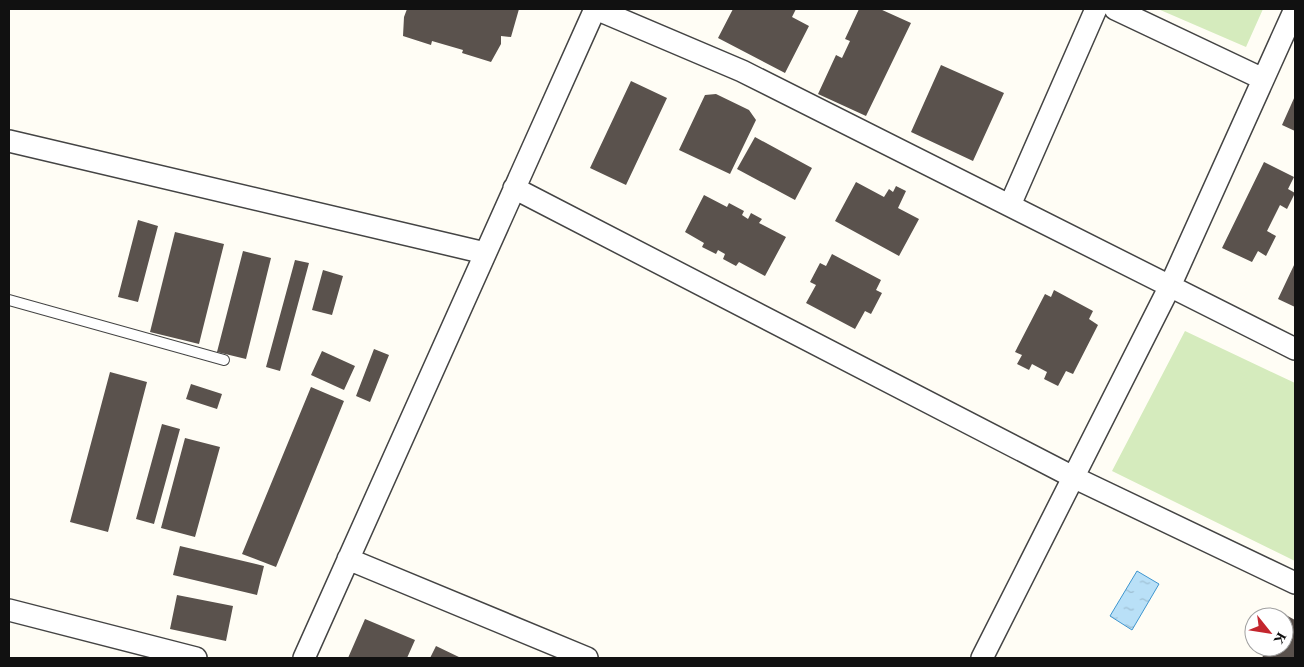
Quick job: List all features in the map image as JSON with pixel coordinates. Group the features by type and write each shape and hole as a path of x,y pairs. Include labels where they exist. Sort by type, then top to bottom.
{"street":[{"path":"304,658 596,9 742,71 1295,349"},
{"path":"1010,205 1096,9"},
{"path":"1115,9 1263,79"},
{"path":"982,658 1170,286 1295,9"},
{"path":"9,141 486,253"},
{"path":"514,188 1073,477 1295,583"},
{"path":"348,559 586,658"},
{"path":"9,610 196,658"}],"lane":[{"path":"9,300 224,360"}],"green space":[{"path":"1158,9 1263,9 1246,47"},
{"path":"1185,331 1295,383 1295,561 1112,471"}],"water":[{"path":"1137,571 1159,584 1132,630 1110,616"}],"building":[{"path":"407,9 519,9 511,37 501,36 501,44 491,62 462,53 463,50 432,41 431,45 403,36 404,17"},
{"path":"733,9 796,9 792,17 809,26 785,73 718,38"},
{"path":"859,9 880,9 911,23 866,116 818,94 836,55 842,58 850,41 845,39"},
{"path":"941,65 1004,93 973,161 911,132"},
{"path":"631,81 667,98 626,185 590,168"},
{"path":"716,94 749,110 756,120 730,174 679,150 705,95"},
{"path":"1295,96 1295,131 1282,125"},
{"path":"755,137 812,168 795,200 737,169"},
{"path":"1264,162 1294,177 1288,189 1295,193 1287,209 1280,205 1267,231 1276,236 1266,256 1258,251 1252,262 1222,248"},
{"path":"856,182 884,197 889,189 893,192 896,186 906,191 898,208 919,219 899,256 835,221"},
{"path":"704,195 727,207 729,203 744,211 742,215 748,219 751,213 762,219 759,223 786,237 765,276 739,262 736,266 723,259 725,254 718,250 716,254 702,247 704,243 685,232"},
{"path":"138,220 158,226 138,302 118,297"},
{"path":"175,232 224,244 199,344 150,332"},
{"path":"243,251 271,258 246,359 217,352"},
{"path":"832,254 881,280 876,290 882,293 871,314 865,311 855,329 806,303 816,285 810,282 820,263 826,266"},
{"path":"295,260 309,263 280,371 266,367"},
{"path":"1295,263 1295,307 1278,299"},
{"path":"323,270 343,276 332,315 312,310"},
{"path":"1054,290 1093,311 1089,319 1098,325 1073,374 1066,371 1058,386 1044,379 1047,372 1032,364 1029,370 1017,364 1022,355 1015,352 1045,294 1051,297"},
{"path":"374,349 389,355 370,402 356,396"},
{"path":"322,351 355,366 344,390 311,375"},
{"path":"110,372 147,382 108,532 70,522"},
{"path":"191,384 222,394 217,409 186,399"},
{"path":"311,387 344,401 276,567 242,554"},
{"path":"162,424 180,429 154,524 136,519"},
{"path":"185,438 220,447 195,537 161,528"},
{"path":"180,546 264,566 257,595 173,575"},
{"path":"177,595 233,606 226,641 170,629"},
{"path":"365,619 415,640 407,658 348,658"},
{"path":"1295,620 1295,658 1262,658 1294,657"},
{"path":"436,646 461,658 430,658"}]}
